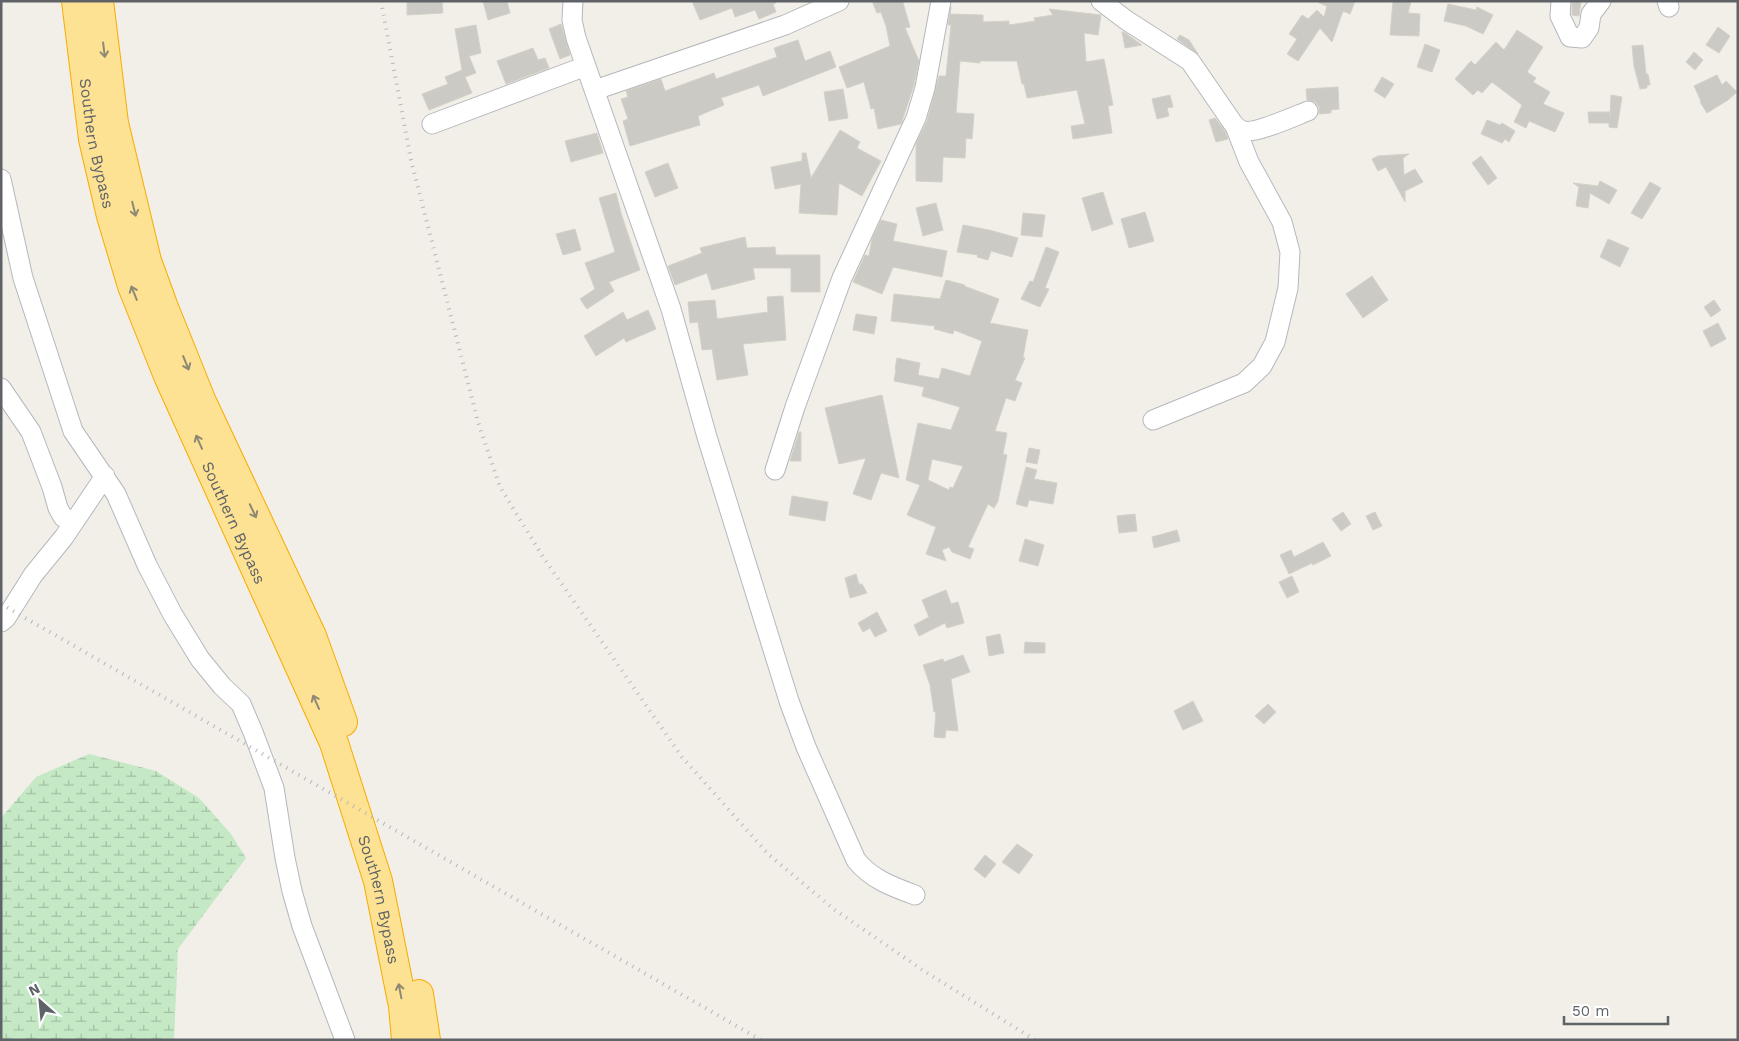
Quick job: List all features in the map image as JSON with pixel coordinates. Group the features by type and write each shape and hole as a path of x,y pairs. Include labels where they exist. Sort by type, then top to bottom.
{"highway":[{"name":"Southern Bypass","path":"76,1 93,138 111,216 132,286 168,376 334,742 378,881 403,1006 406,1040"},
{"name":"Southern Bypass","path":"99,1 114,123 147,261 162,305 202,402 312,636 348,735 394,876 411,950 426,1040"}],"street":[{"path":"573,1 572,20 576,38 671,309 710,447 798,729 856,860 864,870 874,877 915,896"},
{"path":"595,90 785,25 839,1"},
{"path":"776,470 801,388 842,278 916,118 925,88 941,1"},
{"path":"1101,1 1126,20 1190,61 1235,126 1250,162 1282,222 1290,252 1288,288 1275,342 1262,366 1244,382 1153,420"},
{"path":"1561,1 1560,16 1570,37 1576,39 1582,38 1589,28 1591,14 1602,1"},
{"path":"432,124 586,66"},
{"path":"1235,126 1245,132 1258,130 1308,111"},
{"path":"1,179 23,278 68,420 78,440 116,494 132,532 174,615 200,659 222,686 241,704 253,732 274,788 285,858 302,926 345,1040"},
{"path":"1,388 31,432 58,508 63,517 74,522"},
{"path":"1,622 6,618 33,575 51,554 105,476"}],"green space":[{"path":"89,754 156,771 199,798 231,834 246,858 178,949 174,1040 1,1040 1,818 36,777"}],"building":[{"path":"407,1 442,1 443,13 407,15"},
{"path":"483,1 507,1 510,13 488,20"},
{"path":"692,1 776,1 773,4 776,12 759,19 755,10 735,17 732,8 700,20"},
{"path":"872,1 906,1 903,3 910,27 905,28 919,61 914,85 901,124 878,129 874,108 871,109 864,82 847,88 839,67 890,46 881,12 877,13"},
{"path":"1319,1 1355,1 1350,14 1343,11 1332,42 1320,28 1298,61 1287,54 1297,39 1289,34 1302,15 1308,19 1317,10 1324,17 1327,6 1319,3"},
{"path":"1393,1 1411,1 1408,13 1420,14 1419,36 1390,35"},
{"path":"1572,1 1581,1 1579,16 1572,15"},
{"path":"1448,4 1476,10 1477,7 1493,15 1483,34 1466,26 1444,21"},
{"path":"951,7 950,14 983,15 983,22 1009,21 1009,25 1035,21 1034,18 1053,15 1049,9 1101,15 1098,35 1084,33 1086,62 1104,59 1113,105 1108,106 1112,133 1073,139 1071,126 1085,124 1077,90 1027,98 1017,61 980,61 980,63 960,61 956,113 974,114 972,139 966,138 965,158 943,157 942,182 916,181 916,144 927,121 939,76 946,76 951,25 948,25"},
{"path":"561,24 570,55 560,59 549,29"},
{"path":"476,25 481,53 469,56 476,73 465,77 472,93 429,110 422,94 448,84 445,77 462,70 455,29"},
{"path":"1718,27 1730,36 1719,53 1706,45"},
{"path":"1517,30 1543,47 1527,72 1536,78 1533,82 1550,92 1543,104 1564,113 1555,132 1529,121 1526,128 1514,122 1522,105 1492,82 1482,93 1478,90 1473,95 1455,79 1471,61 1475,65 1496,42 1504,50"},
{"path":"1122,32 1124,32 1142,45 1125,48"},
{"path":"1180,35 1189,40 1198,54 1177,39"},
{"path":"798,40 805,61 830,51 836,67 763,96 759,85 721,98 724,105 698,116 700,125 630,146 623,121 628,119 621,99 628,97 626,91 661,79 665,91 714,73 716,79 777,57 774,48"},
{"path":"1425,44 1440,50 1432,72 1417,67"},
{"path":"1643,45 1646,74 1648,74 1650,85 1647,85 1647,88 1640,89 1634,66 1632,46"},
{"path":"533,48 538,60 545,58 549,68 506,84 497,61"},
{"path":"1694,52 1703,60 1695,70 1686,62"},
{"path":"1717,75 1722,85 1726,81 1737,92 1707,113 1700,102 1694,86"},
{"path":"1382,77 1394,84 1385,98 1374,91"},
{"path":"1338,87 1339,109 1331,110 1331,113 1319,114 1319,107 1315,102 1307,100 1306,89"},
{"path":"843,89 848,118 829,121 824,92"},
{"path":"1170,95 1173,107 1167,108 1169,116 1157,119 1152,99"},
{"path":"1611,95 1622,97 1617,128 1609,127 1609,123 1589,123 1588,112 1610,112 1610,117"},
{"path":"1215,118 1225,131 1228,139 1216,142 1209,120"},
{"path":"1487,120 1500,125 1502,123 1515,131 1509,142 1505,139 1502,143 1481,134"},
{"path":"840,130 860,142 857,148 881,161 862,196 839,183 837,215 799,213 801,184 775,189 771,167 802,161 802,153 806,153 811,178"},
{"path":"597,133 603,153 571,162 565,141"},
{"path":"1409,154 1403,158 1404,175 1415,169 1423,182 1405,191 1405,202 1386,167 1378,171 1372,159 1378,156"},
{"path":"1481,156 1497,178 1488,185 1472,163"},
{"path":"668,163 678,188 655,197 645,172"},
{"path":"1600,181 1617,190 1609,204 1590,193 1588,208 1576,206 1579,187 1573,183 1598,186"},
{"path":"1650,182 1661,188 1642,219 1631,213"},
{"path":"1103,192 1113,224 1092,231 1082,198"},
{"path":"616,193 640,270 609,282 614,291 587,309 580,299 595,289 585,263 615,252 599,198"},
{"path":"936,203 943,230 923,236 916,208"},
{"path":"1145,212 1154,241 1129,248 1121,219"},
{"path":"1023,213 1045,215 1042,237 1021,235"},
{"path":"881,220 897,224 893,241 947,251 942,277 893,267 882,294 853,282 865,255 869,256 872,239"},
{"path":"963,225 1018,238 1012,257 991,251 988,260 977,257 978,255 957,252"},
{"path":"575,229 581,250 563,255 556,234"},
{"path":"745,237 747,248 775,247 776,255 820,255 820,292 791,292 791,268 753,268 755,279 712,290 707,273 675,285 668,266 702,253 700,248"},
{"path":"1608,239 1629,248 1620,267 1600,257"},
{"path":"1046,247 1059,252 1045,288 1049,289 1040,307 1021,299 1030,281 1033,282"},
{"path":"1372,276 1388,300 1363,318 1346,294"},
{"path":"946,280 965,285 999,299 990,323 1028,330 1023,357 1025,358 1015,380 1022,383 1015,401 1006,398 995,431 1007,433 1003,454 1007,455 998,501 994,508 988,504 968,547 974,549 970,559 952,552 949,547 942,550 946,561 926,554 936,527 907,515 920,485 906,480 918,423 951,430 960,407 922,396 924,387 894,381 895,369 897,358 920,363 918,375 939,379 942,368 970,376 982,341 954,330 953,334 934,329 935,326 891,321 894,294 940,299","holes":["932,459 963,466 953,488 950,487 949,490 928,480"]},
{"path":"783,296 786,340 743,344 748,375 717,380 712,349 702,350 698,322 690,323 688,302 715,300 717,319 768,312 767,297"},
{"path":"1714,300 1721,310 1711,317 1704,307"},
{"path":"648,310 656,329 626,342 624,338 596,356 584,336 623,312 627,320"},
{"path":"856,314 877,317 874,334 853,330"},
{"path":"1718,323 1726,339 1711,347 1703,331"},
{"path":"882,395 899,478 881,473 871,500 853,494 866,458 839,464 825,408"},
{"path":"799,432 801,432 801,461 790,461"},
{"path":"1029,448 1040,450 1037,464 1026,462"},
{"path":"1026,467 1037,470 1034,479 1057,483 1053,504 1029,500 1027,507 1016,504"},
{"path":"792,496 828,502 825,521 789,515"},
{"path":"1343,512 1351,524 1341,531 1332,519"},
{"path":"1375,512 1382,526 1373,530 1366,516"},
{"path":"1135,514 1137,531 1119,533 1117,516"},
{"path":"1177,530 1180,541 1154,548 1152,537"},
{"path":"1025,539 1044,545 1038,566 1019,561"},
{"path":"1323,542 1331,556 1289,574 1280,555 1291,550 1294,557"},
{"path":"856,574 859,584 862,584 867,593 850,598 845,578"},
{"path":"1292,576 1299,592 1287,598 1279,582"},
{"path":"946,590 951,604 958,602 964,623 947,628 945,623 919,636 914,625 929,617 922,600"},
{"path":"877,612 887,631 875,637 870,628 863,632 858,623"},
{"path":"1000,634 1004,653 989,656 986,637"},
{"path":"1025,642 1045,643 1045,653 1024,653"},
{"path":"963,655 970,672 951,679 958,731 946,730 945,738 934,737 936,712 934,712 930,685 923,665 943,659 944,662"},
{"path":"1193,701 1203,721 1183,730 1174,711"},
{"path":"1268,704 1276,712 1264,724 1255,716"},
{"path":"1017,844 1033,855 1019,874 1002,862"},
{"path":"985,855 996,864 985,878 974,869"}],"railway":[{"path":"381,1 411,160 478,422 500,487 543,557 682,757 768,854 835,910 924,971 1035,1040"},
{"path":"1,604 761,1040"}]}
